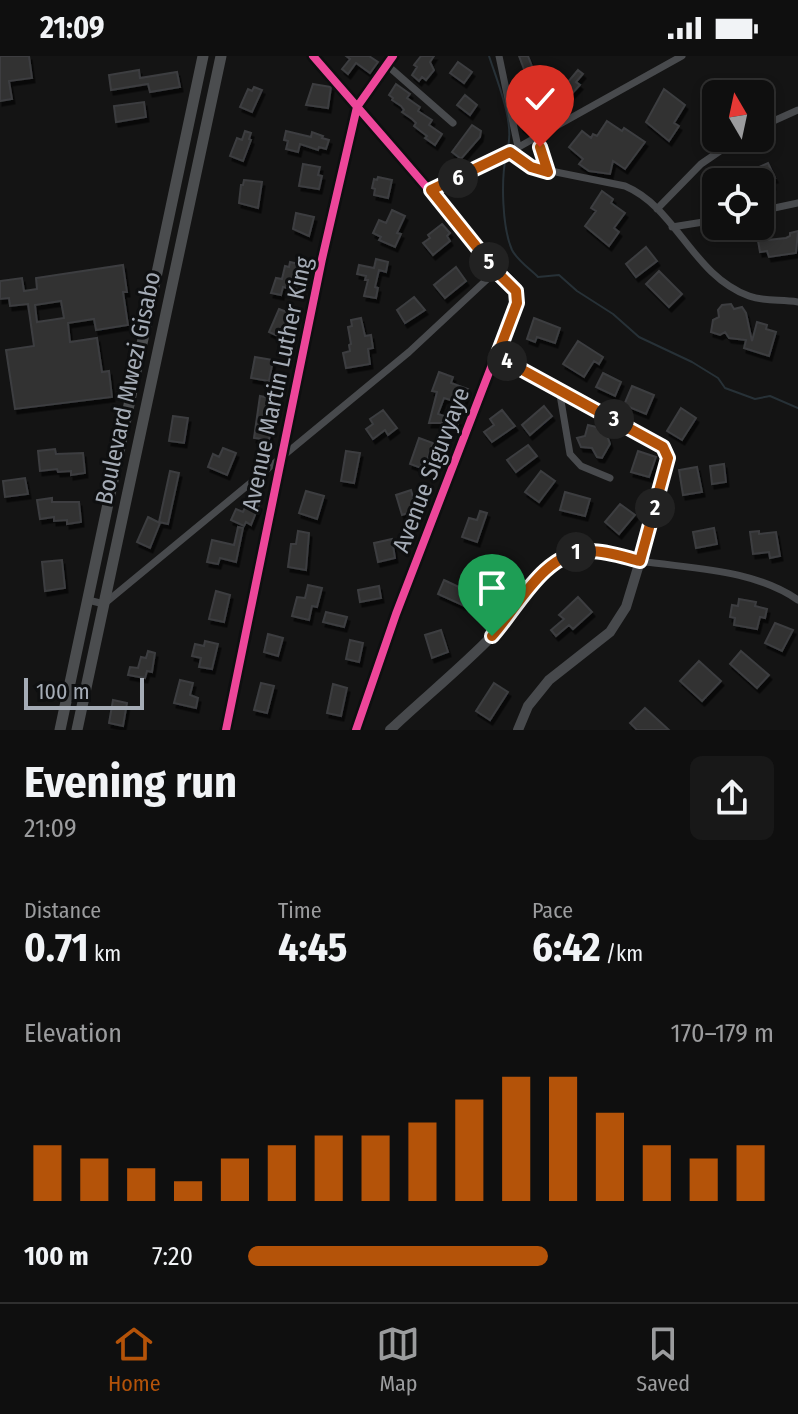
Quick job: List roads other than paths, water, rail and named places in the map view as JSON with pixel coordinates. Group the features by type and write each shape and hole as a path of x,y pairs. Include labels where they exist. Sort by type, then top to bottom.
{"main road":[{"name":"Boulevard Mwezi Gisabo","path":"60,730 203,56"},
{"name":"Boulevard Mwezi Gisabo","path":"77,730 221,56"},
{"path":"135,380 151,385"}],"street":[{"name":"Avenue Siguvyaye","path":"313,56 431,190 518,297 396,614 356,730"},
{"path":"499,56 518,147"},
{"path":"431,190 509,152 682,56"},
{"name":"Avenue Martin Luther King","path":"226,730 280,460 357,107 389,60"},
{"path":"389,60 453,123"},
{"path":"774,121 798,110"},
{"path":"538,136 548,172"},
{"path":"509,152 531,167 625,186 638,192 726,285 765,301 796,301"},
{"path":"657,209 701,164 719,152"},
{"path":"774,208 798,203"},
{"path":"672,227 702,222"},
{"path":"88,600 104,604 409,352 496,271"},
{"path":"497,356 666,449 668,458 626,607 610,632 549,680 528,706 518,730"},
{"path":"559,389 570,454 581,466 610,478"},
{"path":"390,730 492,636 536,581 557,561 573,553 589,551 750,577 798,600"}],"waterway":[{"path":"489,56 507,116 507,150"},
{"path":"506,156 503,178 506,229 512,250 538,277 559,275 639,337 692,362 718,378 725,388 755,399 770,396 798,408"}]}
